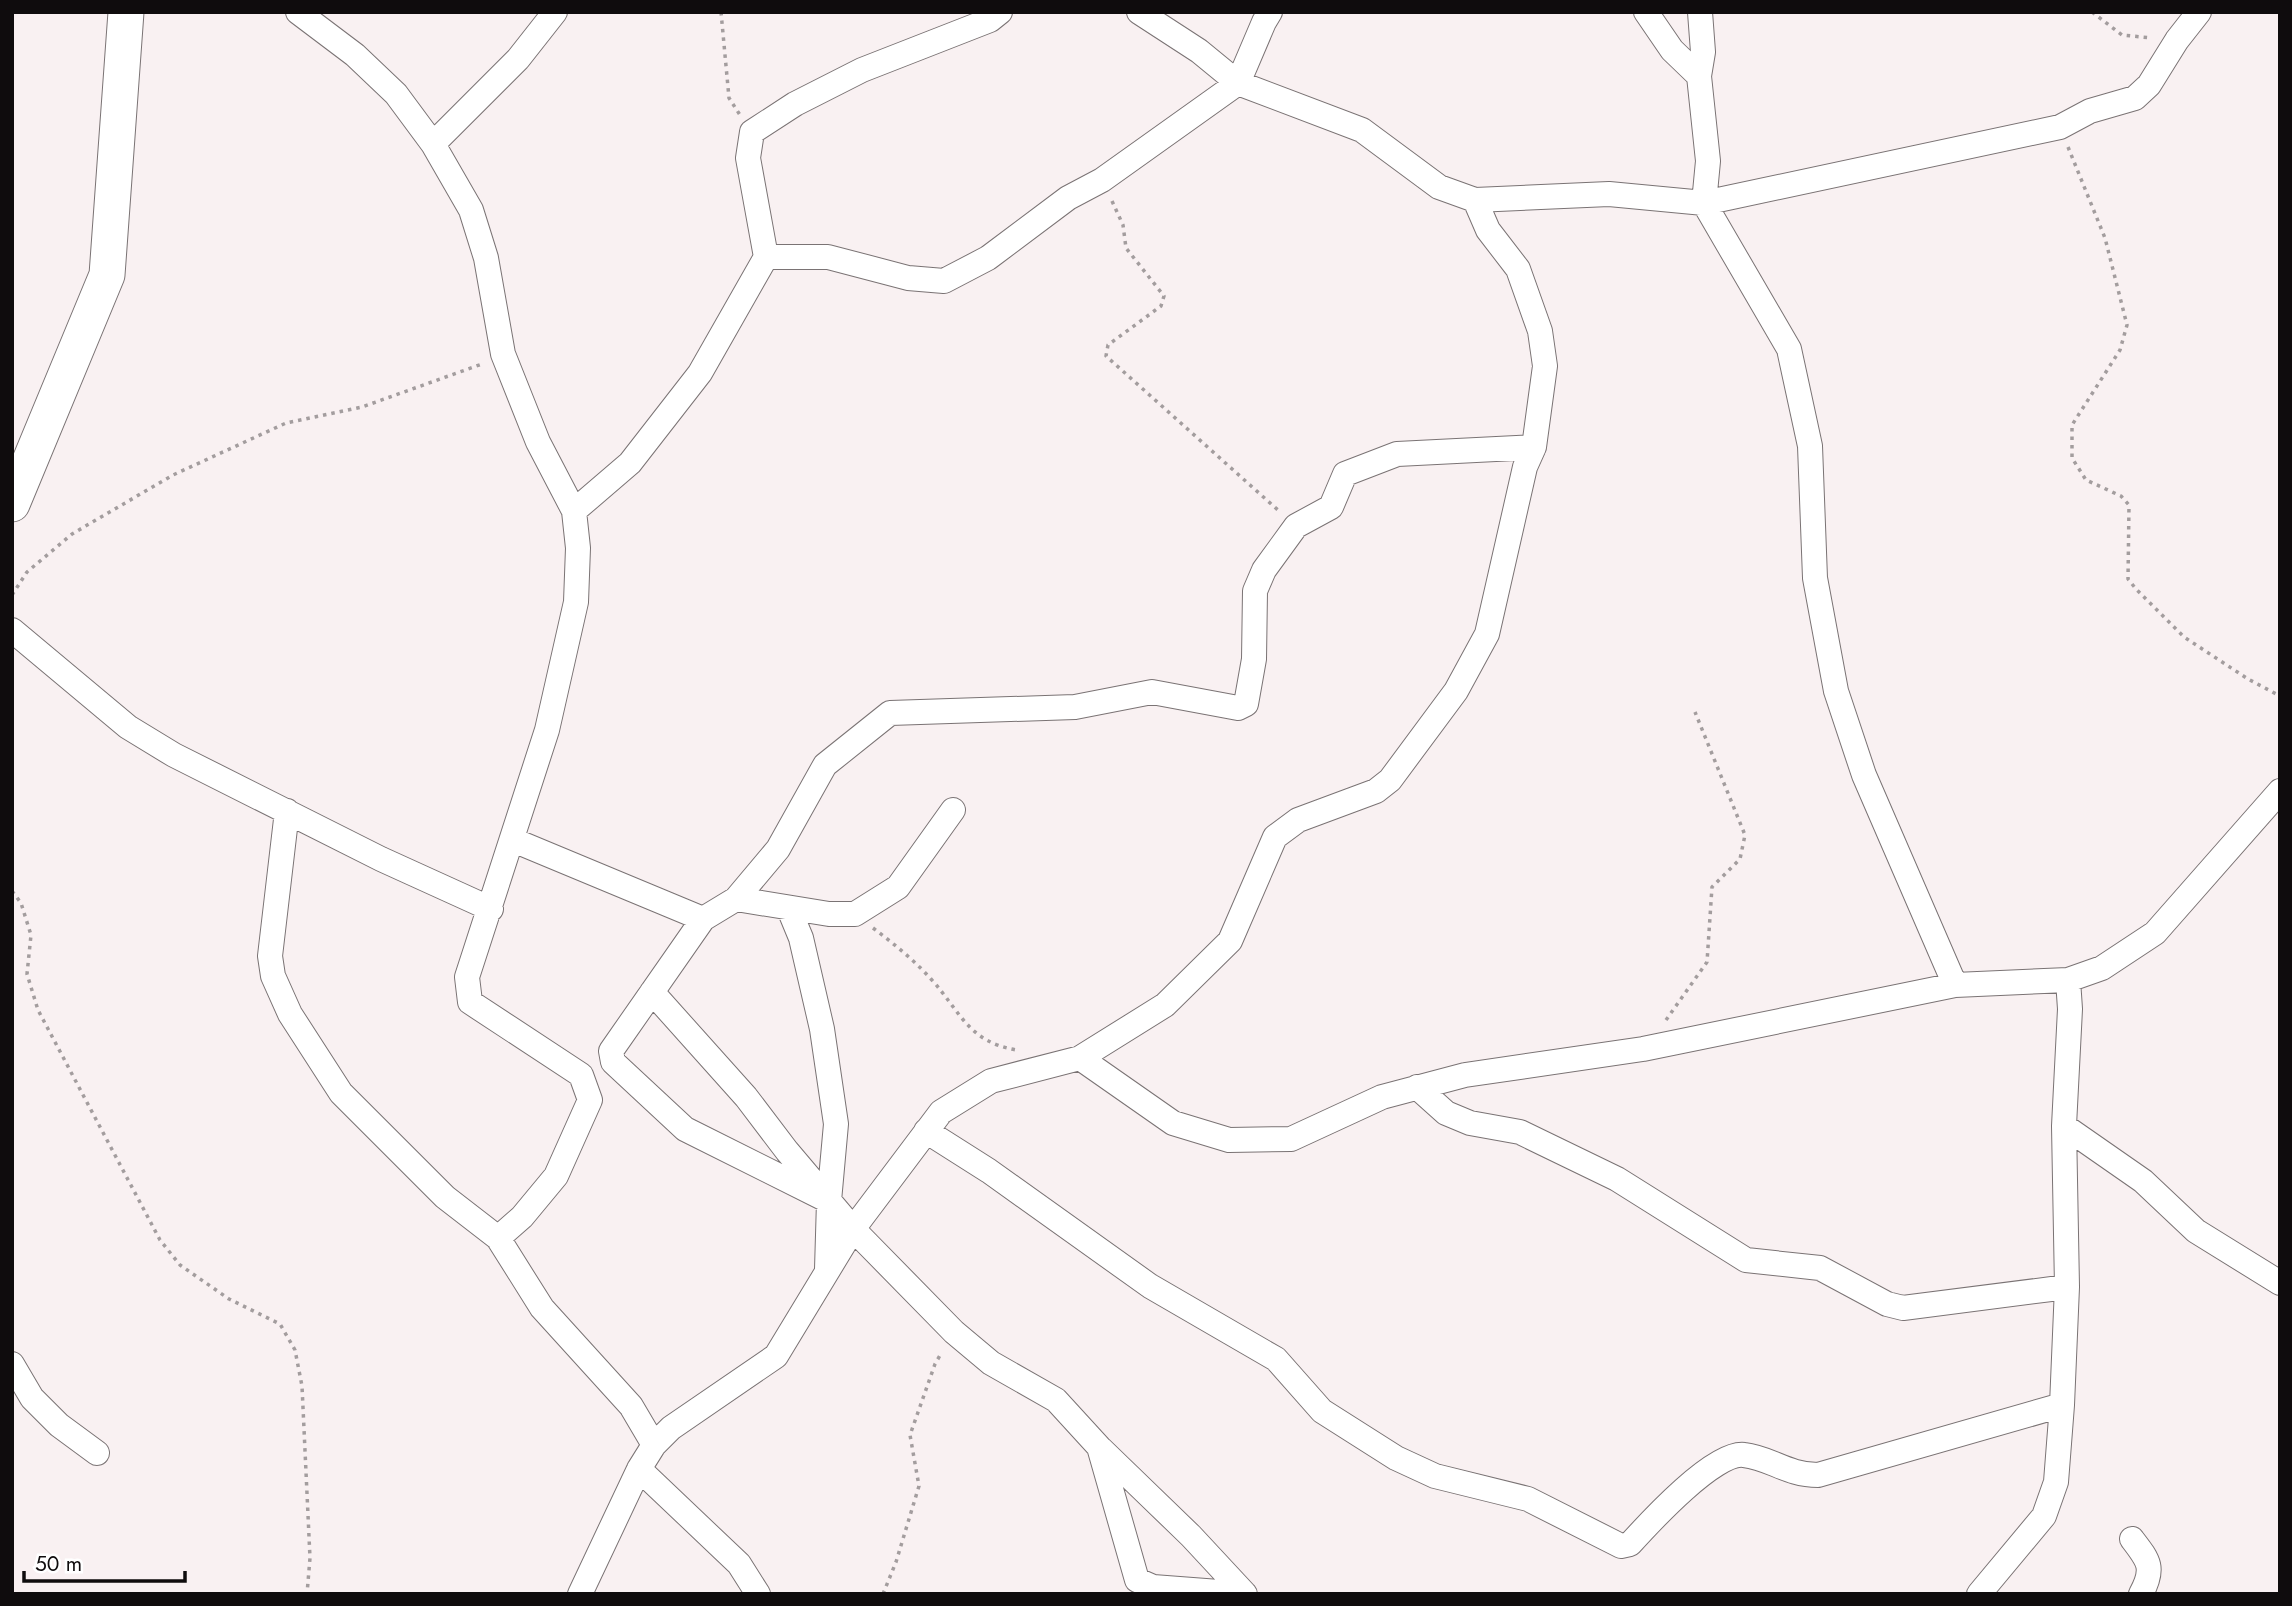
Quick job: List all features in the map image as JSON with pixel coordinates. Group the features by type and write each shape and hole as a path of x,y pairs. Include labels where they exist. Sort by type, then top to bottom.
{"street":[{"path":"12,504 107,275 126,12"},
{"path":"298,12 355,55 396,94 433,144 471,210 486,258 503,354 538,442 574,512 578,548 576,602 547,730 467,977 470,1002 581,1075 590,1100 556,1176 522,1217 498,1238"},
{"path":"433,144 518,59 555,12"},
{"path":"574,512 630,463 700,373 766,257 748,158 752,132 795,104 862,70 990,20 1000,12"},
{"path":"1139,12 1199,51 1238,83 1362,130 1439,187 1475,200 1609,194 1704,203 2060,127 2090,111 2134,98 2149,85 2177,40 2199,12"},
{"path":"766,257 828,257 908,278 944,281 988,258 1068,198 1102,180 1238,83 1270,12"},
{"path":"1646,12 1672,50 1699,76"},
{"path":"1700,12 1703,52 1699,76 1708,162 1704,203 1788,349 1810,446 1815,578 1836,691 1864,775 1955,985"},
{"path":"580,1594 639,1469 654,1445 671,1428 776,1356 853,1228 941,1112 991,1081 1080,1058 1165,1005 1230,941 1275,837 1298,820 1376,791 1390,780 1456,691 1487,634 1525,467 1534,447 1545,366 1540,331 1518,269 1488,230 1475,200"},
{"path":"829,1201 685,1129 613,1062 611,1051 703,919 736,899 778,849 825,765 890,713 1075,707 1152,692 1238,708 1247,704 1254,659 1255,591 1264,570 1296,526 1331,507 1345,474 1397,454 1534,447"},
{"path":"12,630 128,727 174,755 381,859 491,909"},
{"path":"1080,1058 1173,1123 1229,1140 1291,1139 1382,1097 1465,1075 1643,1049 1955,985 2068,979 2102,968 2155,933 2280,791"},
{"path":"736,899 789,909 855,914 898,887 953,810"},
{"path":"288,811 270,956 273,976 290,1014 341,1093 360,1114 445,1197 498,1238 542,1308 631,1406 654,1445"},
{"path":"513,840 703,919"},
{"path":"789,909 801,938 822,1029 836,1124 829,1201 827,1275"},
{"path":"1979,1594 2044,1516 2056,1482 2063,1405 2067,1287 2064,1126 2070,1009 2068,979"},
{"path":"652,992 746,1097 829,1201 954,1332 992,1363 1056,1400 1244,1593"},
{"path":"1417,1087 1446,1113 1471,1123 1520,1132 1617,1179 1746,1260 1820,1268 1887,1304 1903,1308 2067,1287"},
{"path":"2064,1126 2143,1181 2196,1231 2280,1283"},
{"path":"926,1131 989,1171 1150,1286 1276,1359 1322,1411 1396,1458 1435,1476 1528,1499 1621,1546 1630,1544 1676,1495 1729,1457 1744,1454 1801,1475 1818,1475 2063,1405"},
{"path":"12,1364 33,1398 59,1426 97,1453"},
{"path":"1099,1447 1138,1587 1244,1593"},
{"path":"639,1469 739,1564 758,1594"},
{"path":"2132,1539 2148,1561 2150,1578 2141,1594"}],"path":[{"path":"721,12 729,98 752,132"},
{"path":"2092,12 2122,35 2177,40"},
{"path":"2060,127 2105,238 2127,325 2120,350 2072,425 2072,458 2086,480 2121,496 2129,505 2128,579 2136,589 2184,637 2248,679 2280,696"},
{"path":"1102,180 1123,225 1126,248 1164,296 1161,306 1108,345 1106,356 1296,526"},
{"path":"12,595 27,572 72,534 173,475 286,423 362,407 473,368 503,354"},
{"path":"1643,1049 1693,985 1707,962 1712,887 1740,859 1745,835 1695,712"},
{"path":"12,891 21,903 31,934 27,974 38,1010 160,1240 180,1265 229,1299 280,1324 295,1350 302,1386 304,1426 310,1558 307,1594"},
{"path":"855,914 901,949 924,972 972,1030 995,1046 1020,1050"},
{"path":"883,1594 919,1486 910,1436 935,1364 954,1332"}]}
